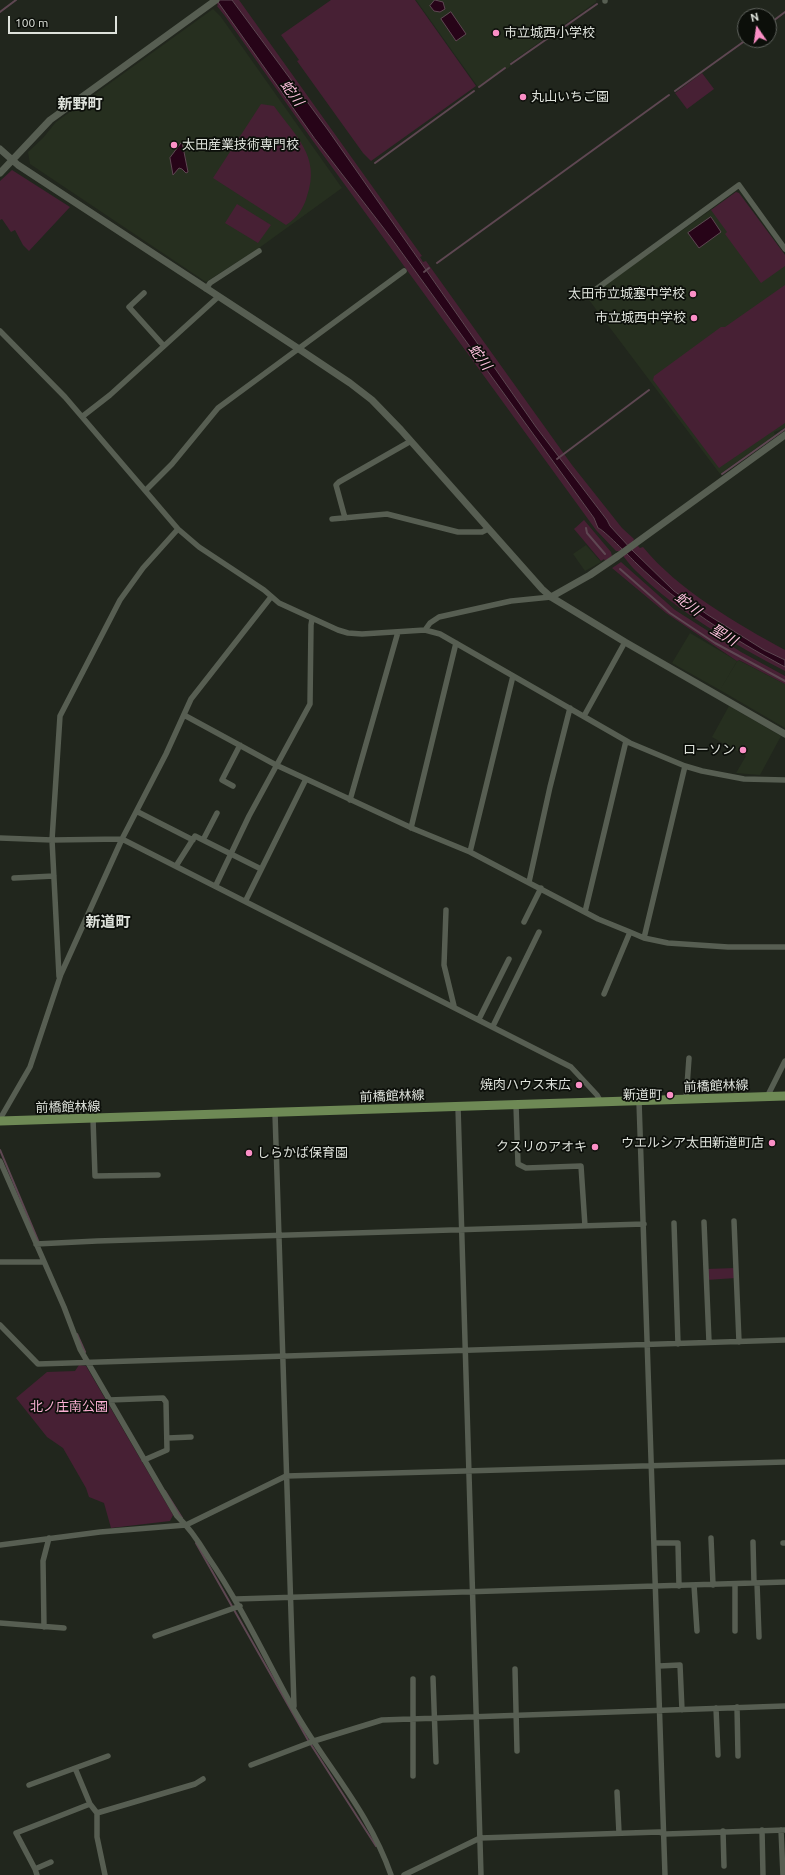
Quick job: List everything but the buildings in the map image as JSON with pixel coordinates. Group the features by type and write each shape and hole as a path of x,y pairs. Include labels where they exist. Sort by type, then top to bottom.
{"main road":[{"name":"前橋館林線","path":"0,1120 93,1119 785,1096"}],"street":[{"path":"0,173 50,120 214,1"},
{"path":"0,149 12,160 299,349 374,401 542,589 551,597 625,642 785,734"},
{"path":"588,295 739,185 785,249"},
{"path":"206,289 210,283 259,251"},
{"path":"146,490 172,464 218,408 404,271"},
{"path":"144,293 129,307 164,346"},
{"path":"83,416 110,395 218,297"},
{"path":"0,331 83,416 178,529 200,547 264,590 279,603 312,619 348,633 425,630 440,634 626,741 685,766 744,779 785,780"},
{"path":"425,630 430,622 439,617 511,601 551,597 590,575 785,435"},
{"path":"345,518 336,485 411,441"},
{"path":"332,519 387,514 458,532 482,532 488,529"},
{"path":"59,978 52,840 60,716 120,600 143,568 178,529"},
{"path":"0,1120 30,1067 59,978 122,839 138,812 191,699 271,597"},
{"path":"216,885 230,853 310,704 312,619"},
{"path":"350,800 398,632"},
{"path":"584,716 625,642"},
{"path":"412,828 456,644"},
{"path":"470,852 513,676"},
{"path":"528,882 570,708"},
{"path":"184,715 276,765 412,828 470,852 585,912 644,938 675,944 785,947"},
{"path":"585,912 626,741"},
{"path":"233,786 222,780 240,745"},
{"path":"644,938 685,766"},
{"path":"246,900 306,779"},
{"path":"138,812 192,840"},
{"path":"203,840 217,813"},
{"path":"176,866 195,836 261,869"},
{"path":"0,838 52,840 122,839 246,900 571,1067 597,1095 601,1102"},
{"path":"14,878 54,876"},
{"path":"524,922 541,888"},
{"path":"446,910 444,965 454,1006"},
{"path":"493,1026 539,932"},
{"path":"604,994 630,932"},
{"path":"479,1019 509,959"},
{"path":"686,1100 689,1058"},
{"path":"767,1097 785,1061"},
{"path":"639,1101 666,1875"},
{"path":"516,1105 518,1164 526,1168 581,1166 585,1226"},
{"path":"458,1107 481,1875"},
{"path":"275,1113 294,1709"},
{"path":"93,1119 95,1176 158,1175"},
{"path":"0,1161 64,1307 80,1349 177,1516 186,1525 236,1599 294,1709 365,1819 383,1852 391,1875"},
{"path":"734,1221 739,1342"},
{"path":"704,1222 709,1342"},
{"path":"674,1223 678,1344"},
{"path":"36,1244 644,1224"},
{"path":"0,1262 44,1262"},
{"path":"0,1325 38,1364 785,1340"},
{"path":"109,1400 163,1398 166,1402 168,1438 167,1450 144,1460"},
{"path":"168,1438 191,1437"},
{"path":"0,1545 100,1532 186,1525 286,1476 785,1462"},
{"path":"44,1627 43,1561 49,1538"},
{"path":"711,1538 713,1585"},
{"path":"753,1542 759,1637"},
{"path":"654,1543 678,1543 679,1586"},
{"path":"236,1599 785,1582"},
{"path":"734,1584 735,1631"},
{"path":"694,1585 697,1631"},
{"path":"155,1636 240,1606"},
{"path":"0,1624 64,1628"},
{"path":"659,1666 680,1666 682,1710"},
{"path":"515,1669 517,1751"},
{"path":"432,1678 436,1762"},
{"path":"413,1679 413,1776"},
{"path":"251,1765 314,1741 382,1720 785,1706"},
{"path":"737,1707 738,1756"},
{"path":"716,1708 718,1755"},
{"path":"29,1785 108,1756"},
{"path":"75,1768 90,1804 97,1813 97,1837 105,1875"},
{"path":"97,1813 195,1784 203,1779"},
{"path":"617,1792 619,1833"},
{"path":"37,1875 16,1833 90,1804"},
{"path":"404,1875 480,1838 762,1830 783,1830 783,1875"},
{"path":"762,1830 763,1875"},
{"path":"723,1831 724,1866"},
{"path":"35,1869 51,1862"}],"shaded area":[{"name":"市立城西小学校","path":"416,0 596,0 596,2 510,63 512,65 507,69 505,67 478,87"},
{"name":"太田産業技術専門校","path":"213,9 221,17 342,188 259,248 206,282 30,164 28,152 43,138 56,122"},
{"name":"市立城西中学校","path":"736,192 739,193 785,255 785,428 774,432 775,435 720,474 589,300 590,296"},
{"path":"586,545 601,562 585,571 573,554"},
{"path":"690,633 737,661 720,690 672,663"},
{"path":"738,660 785,684 785,728 720,690"},
{"name":"ローソン","path":"729,706 781,736 760,775 736,773 746,756 712,737"}],"green space":[{"path":"214,0 217,0 315,139 392,239 594,518 598,528 611,538 653,579 688,607 745,645 785,667 785,671 726,638 688,614 636,571 619,551 616,551 596,530 313,141"},
{"path":"232,0 239,0 422,256 420,257 423,262 426,261 572,465 622,528 634,539 633,541 640,548 643,547 673,577 690,591 747,629 785,650 785,660 764,650 708,615 674,591 610,526 536,427 328,130"},
{"path":"331,0 415,0 476,86 371,161 363,153 297,61 299,60 281,35"},
{"path":"702,73 714,89 687,109 675,93"},
{"path":"261,104 274,106 304,147 311,169 310,182 304,205 297,216 286,225 213,178"},
{"path":"12,170 70,207 29,251 23,245 15,230 11,232 2,219 0,220 0,181"},
{"path":"736,192 739,193 785,255 785,266 761,283 725,234 727,232 711,210"},
{"path":"237,204 271,225 258,243 225,223"},
{"path":"785,285 785,423 719,468 653,380 654,376 721,327 725,327"},
{"path":"584,520 611,552 612,556 605,561 604,559 601,561 574,529"},
{"path":"621,562 675,610 741,652 785,676 785,684 739,660 737,661 666,613 612,568"},
{"path":"736,1268 736,1278 706,1280 706,1269"},
{"name":"北ノ庄南公園","path":"79,1365 86,1366 173,1515 170,1521 111,1528 104,1503 89,1497 86,1488 63,1448 47,1437 16,1398 47,1372 75,1371"}],"water":[{"name":"蛇川","path":"217,0 232,0 328,130 536,427 610,526 674,591 708,615 764,650 785,660 785,667 745,645 688,607 653,579 611,538 598,528 594,518 392,239 315,139"},
{"path":"435,0 443,2 445,9 440,12 434,11 430,6"},
{"path":"451,12 466,34 456,41 441,19"},
{"path":"182,142 188,172 186,173 179,168 173,175 170,158"},
{"path":"711,217 721,232 699,248 688,233"}],"waterway":[{"path":"0,12 16,0"},
{"path":"511,64 597,4"},
{"path":"777,18 785,12"},
{"path":"675,91 737,46"},
{"path":"479,87 505,68"},
{"path":"375,163 474,91"},
{"path":"437,263 669,95"},
{"path":"424,272 429,268"},
{"path":"557,459 649,390"},
{"path":"722,474 785,429"},
{"name":"聖川","path":"586,528 587,533 605,554"},
{"name":"聖川","path":"620,569 670,613 715,643 785,681"},
{"path":"0,1150 39,1243"},
{"path":"77,1334 85,1352"},
{"path":"165,1491 182,1518"},
{"path":"196,1543 308,1740 376,1846"}],"place":[{"name":"市立城西小学校","path":"496,33"},
{"name":"丸山いちご園","path":"523,97"},
{"name":"太田産業技術専門校","path":"174,145"},
{"name":"太田市立城塞中学校","path":"693,294"},
{"name":"市立城西中学校","path":"694,318"},
{"name":"ローソン","path":"743,750"},
{"name":"焼肉ハウス末広","path":"579,1085"},
{"name":"新道町","path":"670,1095"},
{"name":"ウエルシア太田新道町店","path":"772,1143"},
{"name":"クスリのアオキ","path":"595,1147"},
{"name":"しらかば保育園","path":"249,1153"}],"district":[{"name":"新野町","path":"80,104"},
{"name":"新道町","path":"108,922"}]}
